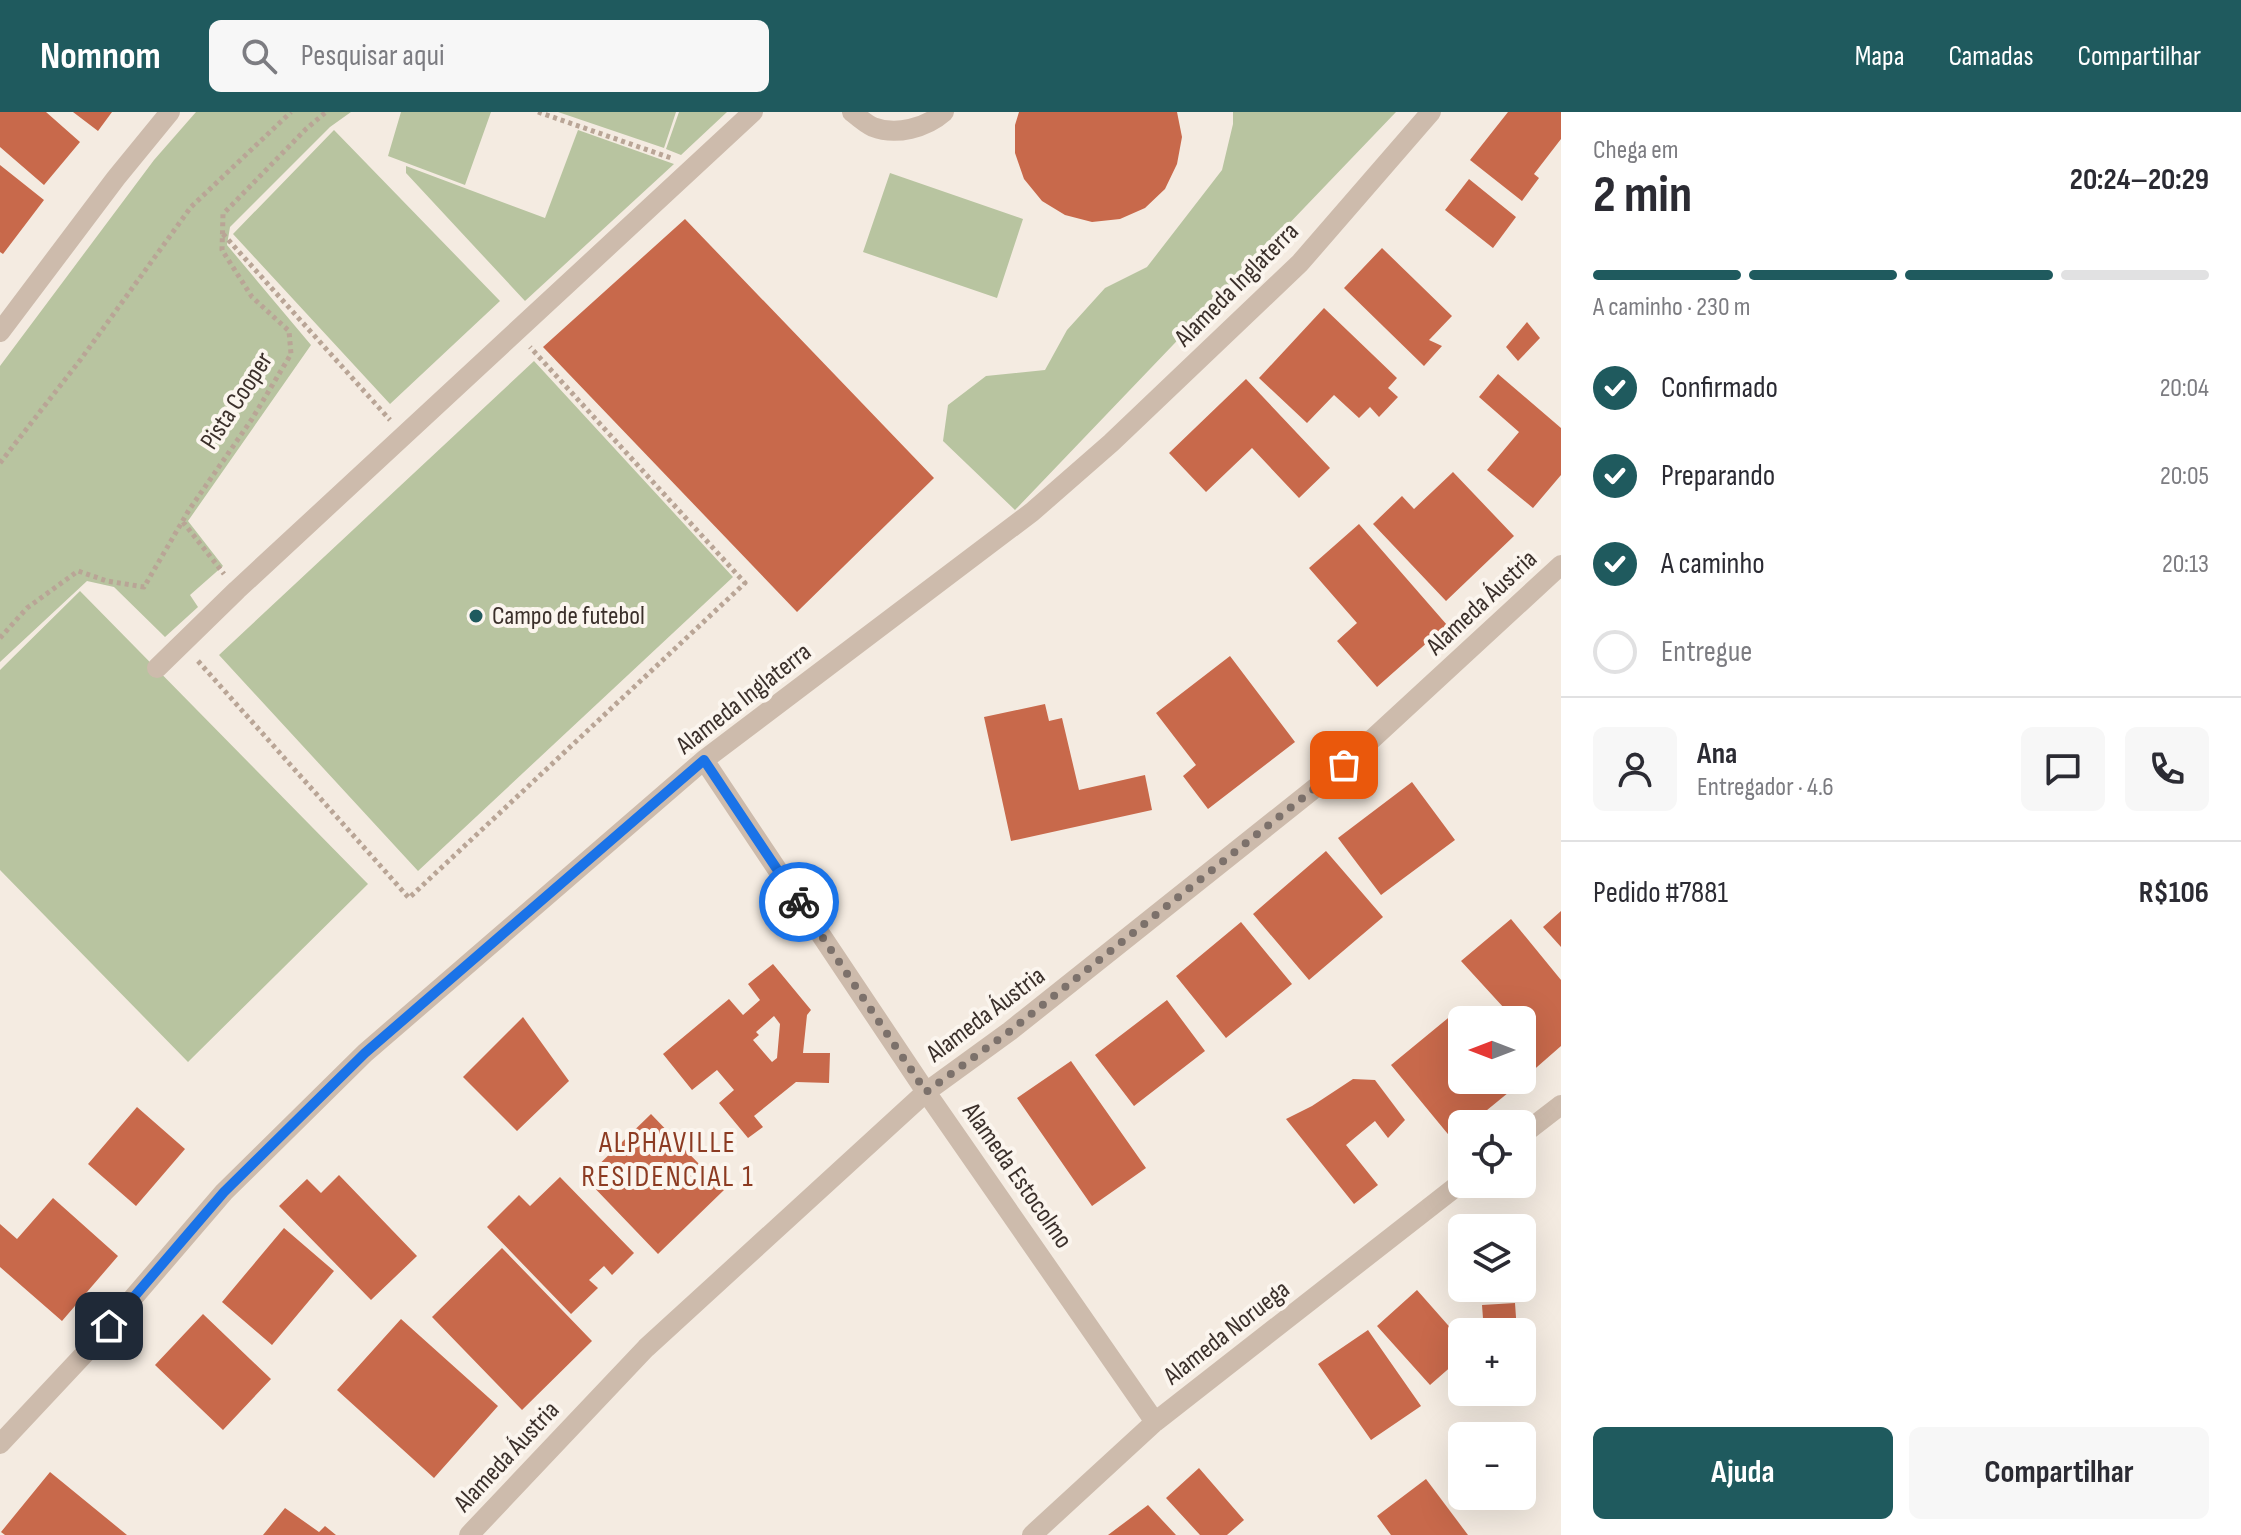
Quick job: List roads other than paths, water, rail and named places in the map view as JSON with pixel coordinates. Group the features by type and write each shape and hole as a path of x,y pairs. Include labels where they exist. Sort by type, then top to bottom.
{"street":[{"path":"0,332 170,112"},
{"path":"157,668 237,590 753,112"},
{"path":"852,112 872,127 902,131 933,122 944,112"},
{"name":"Alameda Inglaterra","path":"0,1444 90,1348 224,1192 365,1053 704,760 1032,512 1111,443 1300,263 1431,112"},
{"name":"Alameda Áustria","path":"469,1535 646,1348 926,1092 1010,1031 1344,765 1561,565"},
{"name":"Alameda Estocolmo","path":"704,760 926,1092 1155,1422"},
{"path":"1536,1124 1561,1105"},
{"name":"Alameda Noruega","path":"1032,1535 1155,1422 1448,1193"}],"place":[{"name":"Campo de futebol","path":"476,616"}],"district":[{"name":"ALPHAVILLE RESIDENCIAL 1","path":"668,1160"}]}
